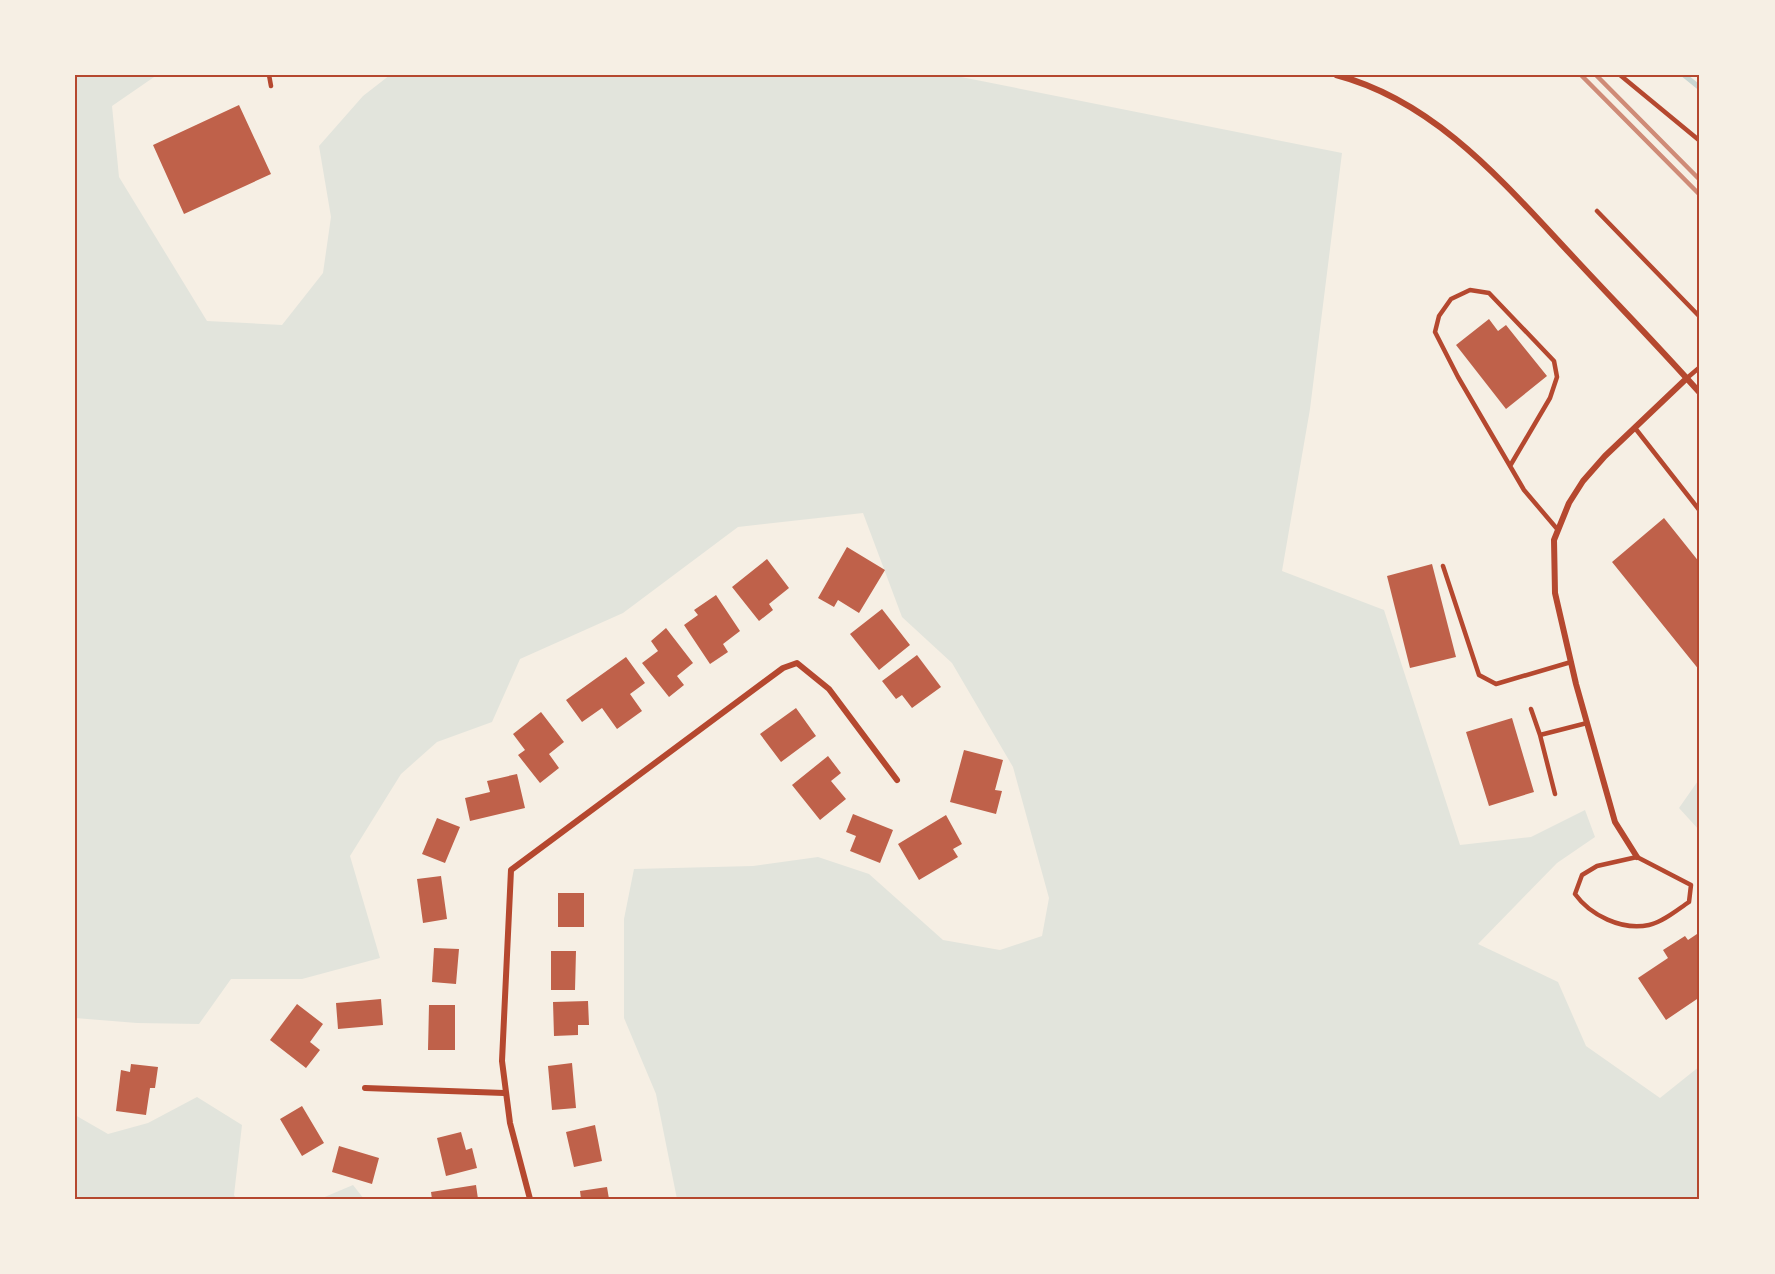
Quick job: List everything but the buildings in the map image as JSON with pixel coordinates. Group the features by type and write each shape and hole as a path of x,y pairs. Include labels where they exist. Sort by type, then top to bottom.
{"street":[{"path":"1336,75 1400,99 1458,141 1515,195 1700,393"},
{"path":"1637,857 1615,822 1571,662 1555,592 1554,540 1569,503 1583,481 1605,456 1687,378"},
{"path":"530,1199 504,1093 502,1060 511,870 783,668 797,663 829,689 897,780"},
{"path":"365,1088 504,1093"}],"lane":[{"path":"269,75 271,86"},
{"path":"1620,75 1700,141"},
{"path":"1597,211 1700,317"},
{"path":"1509,466 1550,398 1557,376 1554,361 1489,293 1470,290 1451,299 1439,316 1435,332 1509,466 1524,490 1558,530"},
{"path":"1687,378 1700,367"},
{"path":"1635,428 1700,511"},
{"path":"1443,566 1479,675 1496,684 1571,662"},
{"path":"1531,709 1555,794"},
{"path":"1540,735 1587,723"},
{"path":"1637,857 1691,885 1689,902 1649,925 1626,925 1611,921 1585,908 1575,894 1582,875 1597,866 1637,857"}],"shaded area":[{"path":"75,75 157,75 112,106 119,177 207,321 282,325 323,273 331,217 319,146 363,96 390,75 951,75 1342,153 1310,409 1282,571 1384,610 1460,845 1531,837 1585,810 1595,837 1557,863 1478,944 1558,982 1586,1046 1660,1098 1700,1066 1700,1199 677,1199 656,1094 624,1018 624,919 634,869 753,866 818,857 869,874 943,940 1000,950 1042,936 1049,898 1013,767 952,663 902,617 863,513 738,527 623,613 520,659 492,722 437,742 401,774 350,856 380,958 302,979 231,979 199,1024 137,1023 75,1018"},
{"path":"1700,778 1700,831 1679,808"},
{"path":"197,1097 242,1125 234,1195 236,1199 75,1199 75,1115 108,1134 148,1123"},
{"path":"353,1185 364,1199 320,1199"}],"waterway":[{"path":"1684,75 1700,88"}],"railway":[{"path":"1581,75 1700,195"},
{"path":"1596,75 1700,180"}]}
